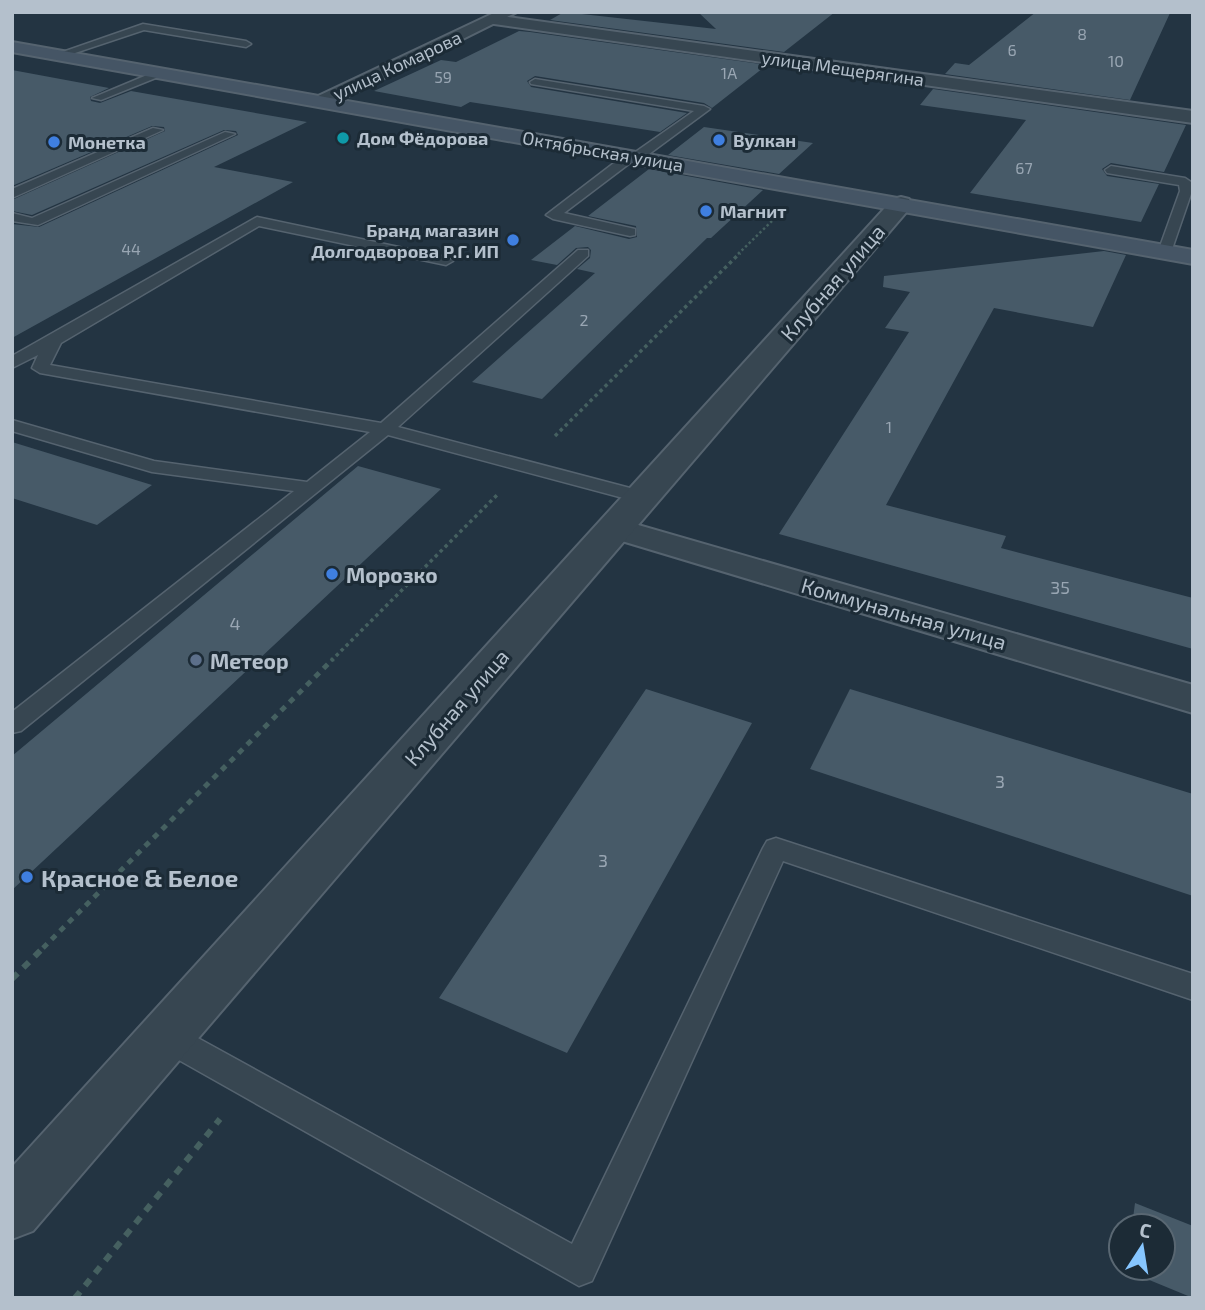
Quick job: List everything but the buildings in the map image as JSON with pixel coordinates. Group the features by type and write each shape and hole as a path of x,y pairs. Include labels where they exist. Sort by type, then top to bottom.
{"main road":[{"name":"Октябрьская улица","path":"12,47 1193,257"}],"street":[{"name":"улица Комарова","path":"323,101 501,16"},
{"name":"улица Мещерягина","path":"501,16 1193,117"},
{"name":"Клубная улица","path":"12,1210 901,204"},
{"name":"Коммунальная улица","path":"614,528 1193,699"}],"lane":[{"path":"59,55 143,27 246,44"},
{"path":"97,98 159,73"},
{"path":"535,82 704,109 553,215 630,232"},
{"path":"12,194 157,130"},
{"path":"12,217 33,222 229,134"},
{"path":"1111,170 1185,182 1190,191 1165,252"},
{"path":"12,363 257,221 446,261"},
{"path":"12,725 385,429 583,253"},
{"path":"54,340 40,368 385,429 642,497"},
{"path":"12,425 152,466 311,488"},
{"path":"165,1037 579,1268 776,848 1193,987"}],"path":[{"path":"12,979 781,212"},
{"path":"75,1298 249,1084"}],"place":[{"name":"Дом Фёдорова","path":"343,138"},
{"name":"Вулкан","path":"719,140"},
{"name":"Монетка","path":"54,142"},
{"name":"Магнит","path":"706,211"},
{"name":"Бранд магазин Долгодворова Р.Г. ИП","path":"513,240"},
{"name":"Морозко","path":"332,574"},
{"name":"Метеор","path":"196,660"},
{"name":"Красное & Белое","path":"27,877"}]}
